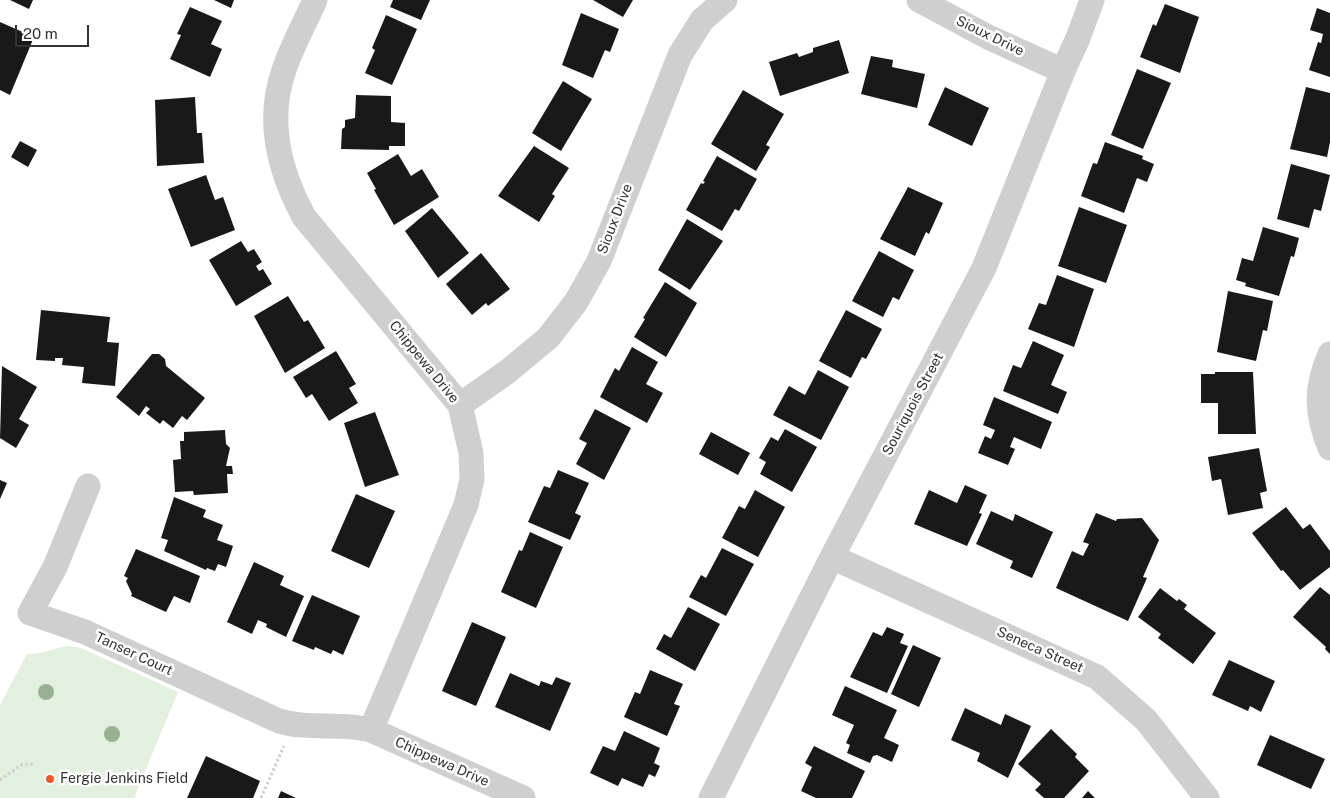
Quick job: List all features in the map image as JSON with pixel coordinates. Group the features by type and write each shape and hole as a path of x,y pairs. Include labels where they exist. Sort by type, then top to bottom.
{"street":[{"name":"Chippewa Drive","path":"316,0 284,69 278,92 276,141 280,163 290,191 304,217 460,405 471,453 472,478 466,505 371,730 523,798"},
{"name":"Sioux Drive","path":"460,405 507,372 548,338 576,302 599,261 680,55 702,20 725,0"},
{"name":"Sioux Drive","path":"919,0 988,37 1062,71"},
{"name":"Souriquois Street","path":"711,798 832,558 984,268 1092,0"},
{"path":"1330,354 1322,371 1318,402 1323,432 1330,448"},
{"name":"Tanser Court","path":"88,486 55,567 30,613 85,632 266,715 293,725 346,726 371,730"},
{"name":"Seneca Street","path":"832,558 1098,676 1146,720 1206,798"}],"path":[{"path":"261,798 293,725"},
{"path":"0,780 21,765 34,764"}],"green space":[{"path":"69,646 81,648 178,692 135,795 136,798 0,798 0,705 27,654"}],"building":[{"path":"10,0 33,0 29,9"},
{"path":"214,0 234,0 231,8"},
{"path":"393,0 430,0 421,20 390,7"},
{"path":"593,0 633,0 623,17"},
{"path":"1165,4 1199,17 1180,73 1140,57 1153,24 1156,26"},
{"path":"190,7 222,21 211,44 222,49 210,77 170,59 181,35 177,34"},
{"path":"1317,8 1330,13 1330,77 1309,70 1318,42 1321,43 1323,34 1310,30"},
{"path":"581,13 619,29 610,52 605,50 593,78 562,65"},
{"path":"386,15 417,29 392,85 365,73 375,50 372,48"},
{"path":"0,22 34,37 10,95 0,90"},
{"path":"839,40 849,73 780,96 769,62 797,53 799,57 813,52 813,48"},
{"path":"871,56 893,60 892,67 925,74 917,108 861,94"},
{"path":"1137,69 1171,83 1143,149 1111,135"},
{"path":"563,81 592,99 561,151 532,133"},
{"path":"945,87 989,108 972,146 928,125"},
{"path":"1306,87 1330,93 1330,142 1327,157 1290,149"},
{"path":"743,90 784,114 766,145 770,147 756,171 711,144"},
{"path":"356,95 391,96 391,122 405,123 405,146 389,146 389,150 341,149 342,129 345,127 345,120 355,118"},
{"path":"195,97 197,133 202,133 204,163 157,166 155,100"},
{"path":"20,141 37,150 28,167 11,157"},
{"path":"1105,142 1143,156 1142,159 1154,164 1147,182 1137,178 1124,213 1081,196 1093,163 1097,164"},
{"path":"534,146 569,168 552,194 555,196 539,222 498,196"},
{"path":"398,154 411,176 422,169 439,197 394,225 374,190 376,189 367,173"},
{"path":"717,156 757,179 739,211 735,209 722,231 686,210 701,183 705,182 703,181"},
{"path":"1291,164 1330,175 1321,211 1314,209 1309,228 1277,219"},
{"path":"206,175 215,200 223,197 235,230 191,247 168,189"},
{"path":"908,187 943,203 929,234 926,232 915,256 880,239"},
{"path":"1079,207 1127,225 1106,283 1058,266"},
{"path":"432,208 469,253 438,278 405,231"},
{"path":"687,219 723,241 690,290 658,270"},
{"path":"1263,227 1299,238 1294,257 1291,256 1279,296 1245,286 1246,283 1236,280 1242,258 1253,261"},
{"path":"241,241 248,252 254,249 262,262 256,266 259,271 263,269 272,284 236,306 209,260"},
{"path":"879,251 914,270 899,300 893,297 883,317 852,301"},
{"path":"481,253 510,289 488,306 486,303 472,315 446,284"},
{"path":"1057,275 1094,289 1074,347 1028,329 1039,303 1046,305"},
{"path":"665,282 697,303 666,357 634,337"},
{"path":"1228,291 1273,301 1267,331 1263,330 1256,361 1217,352"},
{"path":"288,296 304,322 308,320 325,348 285,373 254,316"},
{"path":"41,310 110,317 107,342 119,343 115,386 82,383 84,367 62,365 63,358 55,358 55,361 36,360"},
{"path":"846,310 882,329 866,359 862,357 851,378 819,361"},
{"path":"1033,341 1064,355 1051,385 1067,392 1058,414 1003,391 1013,365 1021,368"},
{"path":"632,347 658,362 646,384 663,393 647,423 600,397 615,368 619,371"},
{"path":"336,351 356,384 349,388 358,403 329,421 312,394 306,398 293,377"},
{"path":"152,354 159,354 165,359 166,366 205,398 187,420 182,416 173,428 163,420 160,424 146,413 150,409 146,406 139,416 116,397"},
{"path":"2,366 37,387 19,419 29,425 16,448 0,438"},
{"path":"818,370 849,387 821,440 773,415 789,386 805,395"},
{"path":"1215,372 1253,372 1256,434 1218,434 1218,403 1201,403 1201,374 1215,374"},
{"path":"994,397 1052,422 1041,449 1014,437 1010,447 1015,449 1008,465 978,453 985,436 991,439 995,430 983,425"},
{"path":"595,409 631,428 604,480 576,464 587,443 579,439"},
{"path":"375,412 399,475 365,487 344,423"},
{"path":"785,429 817,447 792,492 760,474 766,462 759,458 771,437 778,441"},
{"path":"225,430 226,444 230,448 226,466 232,466 233,474 227,474 228,493 194,495 193,491 175,492 173,460 181,459 180,441 184,441 184,432"},
{"path":"711,432 750,453 738,475 699,454"},
{"path":"1259,448 1267,491 1260,493 1263,508 1228,515 1221,479 1212,481 1208,457"},
{"path":"558,470 589,483 575,513 581,516 570,540 528,522 544,486 550,488"},
{"path":"0,480 7,483 0,499"},
{"path":"965,485 987,495 979,513 982,514 967,546 914,524 929,490 957,503"},
{"path":"755,490 785,507 758,557 722,538 739,506 745,509"},
{"path":"356,494 395,511 369,568 331,551"},
{"path":"174,497 206,510 203,517 223,525 217,540 233,546 226,567 218,564 215,571 207,568 206,570 164,551 168,540 161,538"},
{"path":"1286,507 1303,529 1310,524 1330,551 1330,567 1300,590 1283,570 1281,571 1252,533"},
{"path":"991,511 1013,521 1015,514 1053,532 1032,578 1010,568 1013,561 976,544"},
{"path":"1096,513 1116,521 1117,519 1142,518 1159,540 1143,577 1147,578 1128,621 1056,588 1072,551 1083,556 1089,544 1083,542"},
{"path":"530,532 563,547 536,608 501,592 519,550 522,551"},
{"path":"722,548 754,564 726,616 689,597 701,575 706,578"},
{"path":"136,549 200,576 190,603 174,596 166,612 131,596 132,594 126,581 128,578 124,576"},
{"path":"254,562 284,576 280,585 304,596 286,637 266,627 267,624 258,620 252,634 227,622"},
{"path":"1320,587 1330,595 1330,654 1325,649 1326,647 1293,617"},
{"path":"1160,588 1177,601 1179,599 1187,605 1184,609 1216,633 1193,664 1158,638 1161,634 1138,617"},
{"path":"312,595 360,616 343,655 333,650 331,654 315,647 314,650 292,641"},
{"path":"688,607 720,624 695,671 656,649 664,634 671,638"},
{"path":"472,622 506,637 476,706 442,691"},
{"path":"887,627 904,634 900,643 908,646 887,693 850,677 873,632 882,636"},
{"path":"913,645 941,658 919,707 891,694"},
{"path":"1229,660 1275,681 1261,712 1250,706 1248,711 1212,695"},
{"path":"650,670 683,684 674,704 680,706 667,736 624,717 635,692 640,694"},
{"path":"510,673 539,686 541,681 552,685 556,677 571,683 550,731 495,707"},
{"path":"845,686 897,710 884,738 899,745 892,762 877,755 873,756 870,763 847,753 850,745 846,743 854,725 832,715"},
{"path":"965,708 1001,725 1005,714 1031,726 1008,778 977,761 980,753 951,740"},
{"path":"1051,729 1077,754 1075,757 1089,771 1064,798 1044,798 1035,790 1041,784 1018,764"},
{"path":"624,731 660,748 654,763 660,766 655,777 649,774 643,787 622,778 618,786 590,773 603,746 615,751"},
{"path":"1270,735 1325,759 1311,789 1257,765"},
{"path":"814,746 865,771 852,798 816,798 801,791 812,767 805,763"},
{"path":"206,756 260,781 253,798 187,798"},
{"path":"281,791 296,798 278,798"},
{"path":"1088,791 1095,798 1082,798"}],"place":[{"name":"Fergie Jenkins Field","path":"50,779"}]}
